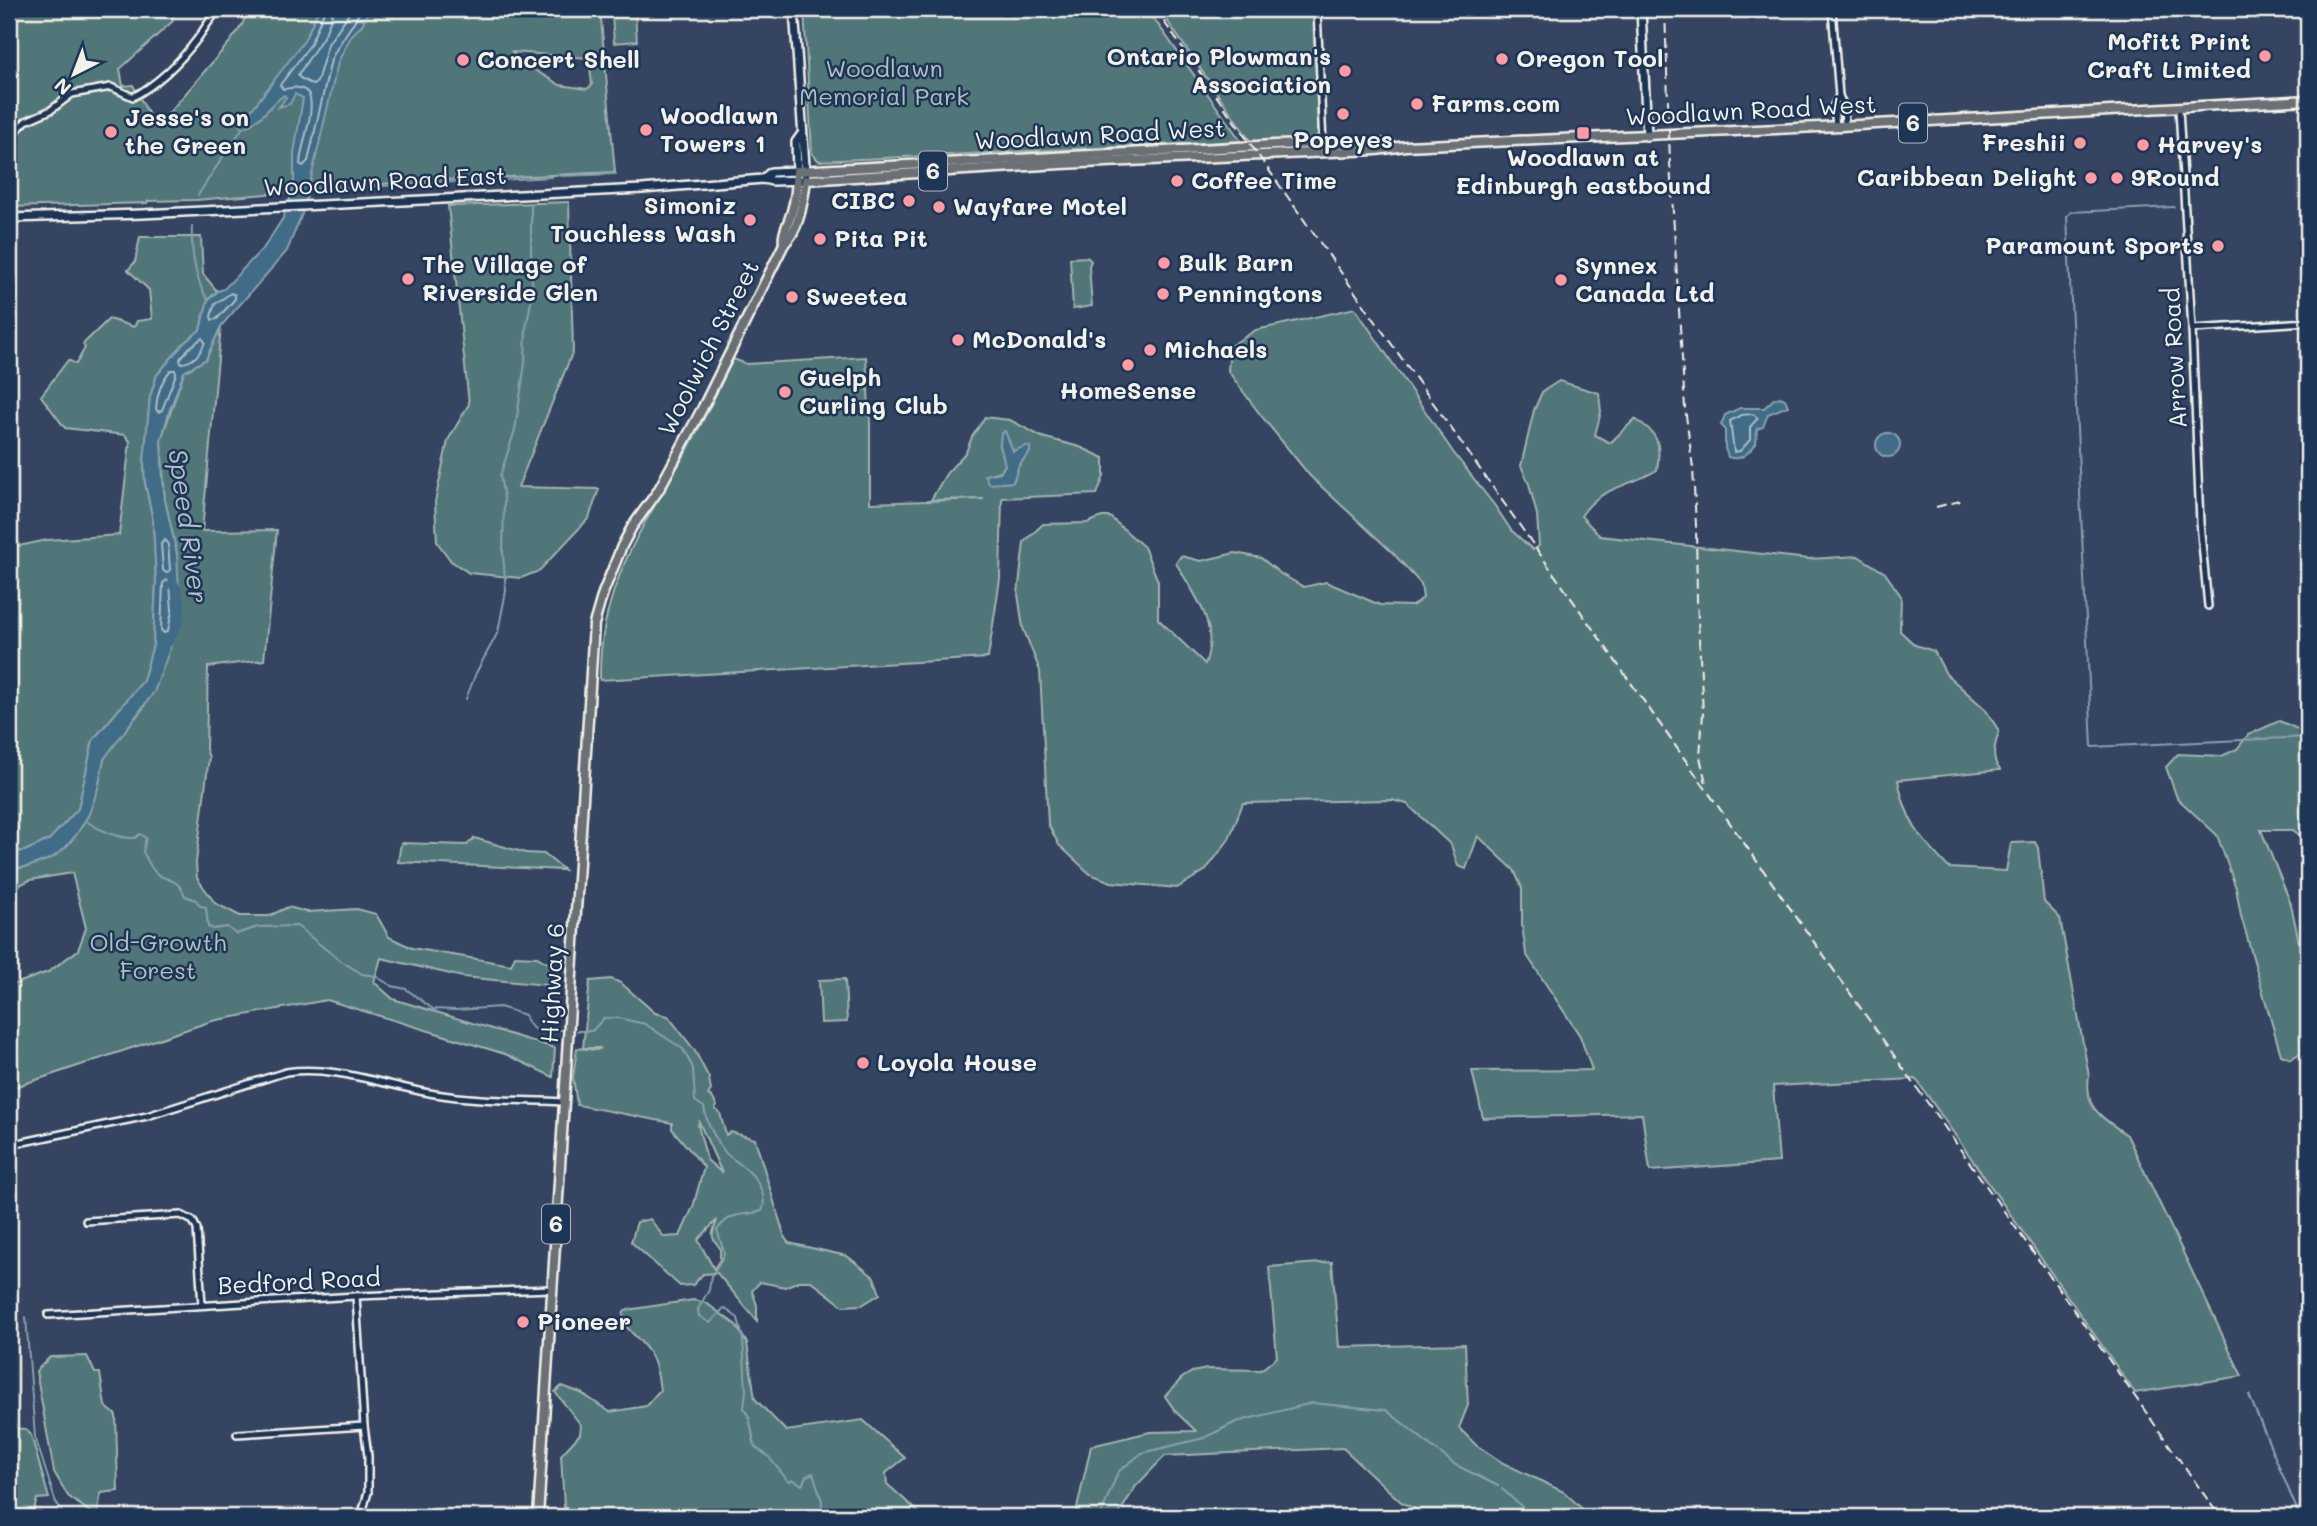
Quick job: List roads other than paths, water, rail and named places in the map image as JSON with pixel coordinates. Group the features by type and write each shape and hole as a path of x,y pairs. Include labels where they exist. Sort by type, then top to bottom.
{"main road":[{"name":"Woolwich Street","path":"667,470 703,407 784,244 790,239 799,215 805,141 801,135 794,9"},
{"path":"1641,9 1647,135"},
{"name":"Woodlawn Road West","path":"801,175 974,169 1323,148 1376,150 1406,146 1841,126 2308,100"},
{"name":"Woodlawn Road East","path":"9,218 642,190 763,178 772,181 801,175"},
{"name":"Highway 6","path":"538,1517 588,686 594,624 622,546 658,491 667,470"}],"street":[{"path":"9,138 30,117 51,110 72,94 116,87 133,97 154,85 180,59 206,23 221,9"},
{"path":"1317,9 1323,148"},
{"path":"1832,9 1839,96 1844,106 1841,126"},
{"path":"1839,96 1834,105 1841,126"},
{"name":"Arrow Road","path":"2179,108 2192,329 2200,537 2208,606"},
{"path":"2192,329 2308,322"},
{"path":"9,1144 147,1116 286,1072 306,1069 336,1072 436,1094 565,1102"},
{"path":"86,1221 181,1215 190,1218 197,1230 202,1306"},
{"name":"Bedford Road","path":"48,1315 356,1296 552,1289"},
{"path":"356,1296 368,1456 368,1492 361,1517"},
{"path":"237,1434 364,1426"}],"water":[{"path":"319,9 369,9 338,62 304,209 287,251 221,326 206,359 184,372 161,441 165,500 177,554 180,612 170,649 154,692 104,759 89,814 77,834 52,858 9,870 9,852 25,851 49,840 78,809 93,740 143,681 153,645 156,582 153,520 145,483 144,462 150,397 157,375 184,343 200,330 208,300 224,289 265,246 283,218 294,187 294,153 303,98 295,94 290,104 279,107 286,97 284,95 254,122 242,128 240,125 304,41"},
{"path":"1780,397 1785,399 1788,406 1768,414 1763,427 1757,429 1756,444 1740,457 1728,457 1725,429 1721,425 1725,415 1740,408 1764,408"},
{"path":"1005,431 1013,451 1026,446 1030,447 1030,452 1019,465 1013,482 990,484 986,475 1001,472 1005,465 1000,445 1001,434"},
{"path":"1888,433 1896,437 1900,445 1896,453 1888,457 1880,453 1876,445 1880,437"}],"waterway":[{"path":"236,138 243,127"},
{"path":"198,195 232,143"},
{"path":"561,176 616,174"},
{"path":"468,182 552,177"},
{"path":"307,182 314,188"},
{"path":"326,189 456,182"},
{"path":"466,699 476,673 498,632 506,591 503,554 504,498 500,476 515,430 525,363 526,328 533,291 531,203"},
{"path":"2174,207 2071,212 2067,216 2092,747 2308,737"},
{"path":"192,226 194,265 208,300"},
{"name":"Speed River","path":"167,643 180,614 179,599 173,583"},
{"path":"86,821 116,835 135,838 140,834 146,838 143,852 152,868 159,875 175,882 185,896 206,907 208,927 227,927 236,934 258,927 297,926 338,959 362,974 375,976 392,986 406,989 433,1009 500,1007 525,1015 535,1030 561,1030"},
{"path":"577,1031 592,1031 604,1018 618,1018 645,1024 683,1049 693,1068 695,1101 704,1107 711,1130 724,1151 757,1182 764,1199 762,1211 732,1217 717,1230 723,1257 711,1276 709,1290 698,1309 699,1316 710,1323 724,1308 738,1318 743,1339 746,1390 744,1408 749,1417 755,1447 768,1456 788,1481 794,1480 802,1485 806,1476 813,1473 822,1501 821,1517"},
{"path":"26,1317 35,1437 55,1500 64,1517"},
{"path":"2249,1395 2300,1517"},
{"path":"1100,1517 1118,1472 1142,1453 1204,1438 1236,1422 1312,1403 1386,1410 1454,1464 1498,1486"},
{"path":"1502,1489 1533,1517"}],"railway":[{"path":"1155,9 2220,1517"},
{"path":"1665,9 1670,163 1685,408 1693,468 1696,526 1703,713 1700,757 1706,783"},
{"path":"1936,507 1964,500"}],"place":[{"name":"Mofitt Print Craft Limited","path":"2265,56"},
{"name":"Oregon Tool","path":"1502,59"},
{"name":"Concert Shell","path":"463,60"},
{"name":"Ontario Plowman's Association","path":"1345,71"},
{"name":"Farms.com","path":"1417,104"},
{"name":"Popeyes","path":"1343,114"},
{"name":"Woodlawn Towers 1","path":"646,130"},
{"name":"Jesse's on the Green","path":"111,132"},
{"name":"Woodlawn at Edinburgh eastbound","path":"1583,133"},
{"name":"Freshii","path":"2080,143"},
{"name":"Harvey's","path":"2143,145"},
{"name":"Caribbean Delight","path":"2091,178"},
{"name":"9Round","path":"2117,178"},
{"name":"Coffee Time","path":"1177,181"},
{"name":"CIBC","path":"909,201"},
{"name":"Wayfare Motel","path":"939,207"},
{"name":"Simoniz Touchless Wash","path":"750,220"},
{"name":"Pita Pit","path":"820,239"},
{"name":"Paramount Sports","path":"2218,246"},
{"name":"Bulk Barn","path":"1164,263"},
{"name":"The Village of Riverside Glen","path":"408,279"},
{"name":"Synnex Canada Ltd","path":"1561,280"},
{"name":"Penningtons","path":"1163,294"},
{"name":"Sweetea","path":"792,297"},
{"name":"McDonald's","path":"958,340"},
{"name":"Michaels","path":"1150,350"},
{"name":"HomeSense","path":"1128,365"},
{"name":"Guelph Curling Club","path":"785,392"},
{"name":"Loyola House","path":"863,1063"},
{"name":"Pioneer","path":"523,1322"}],"park label":[{"name":"Woodlawn Memorial Park","path":"884,83"},
{"name":"Old-Growth Forest","path":"158,957"}]}
